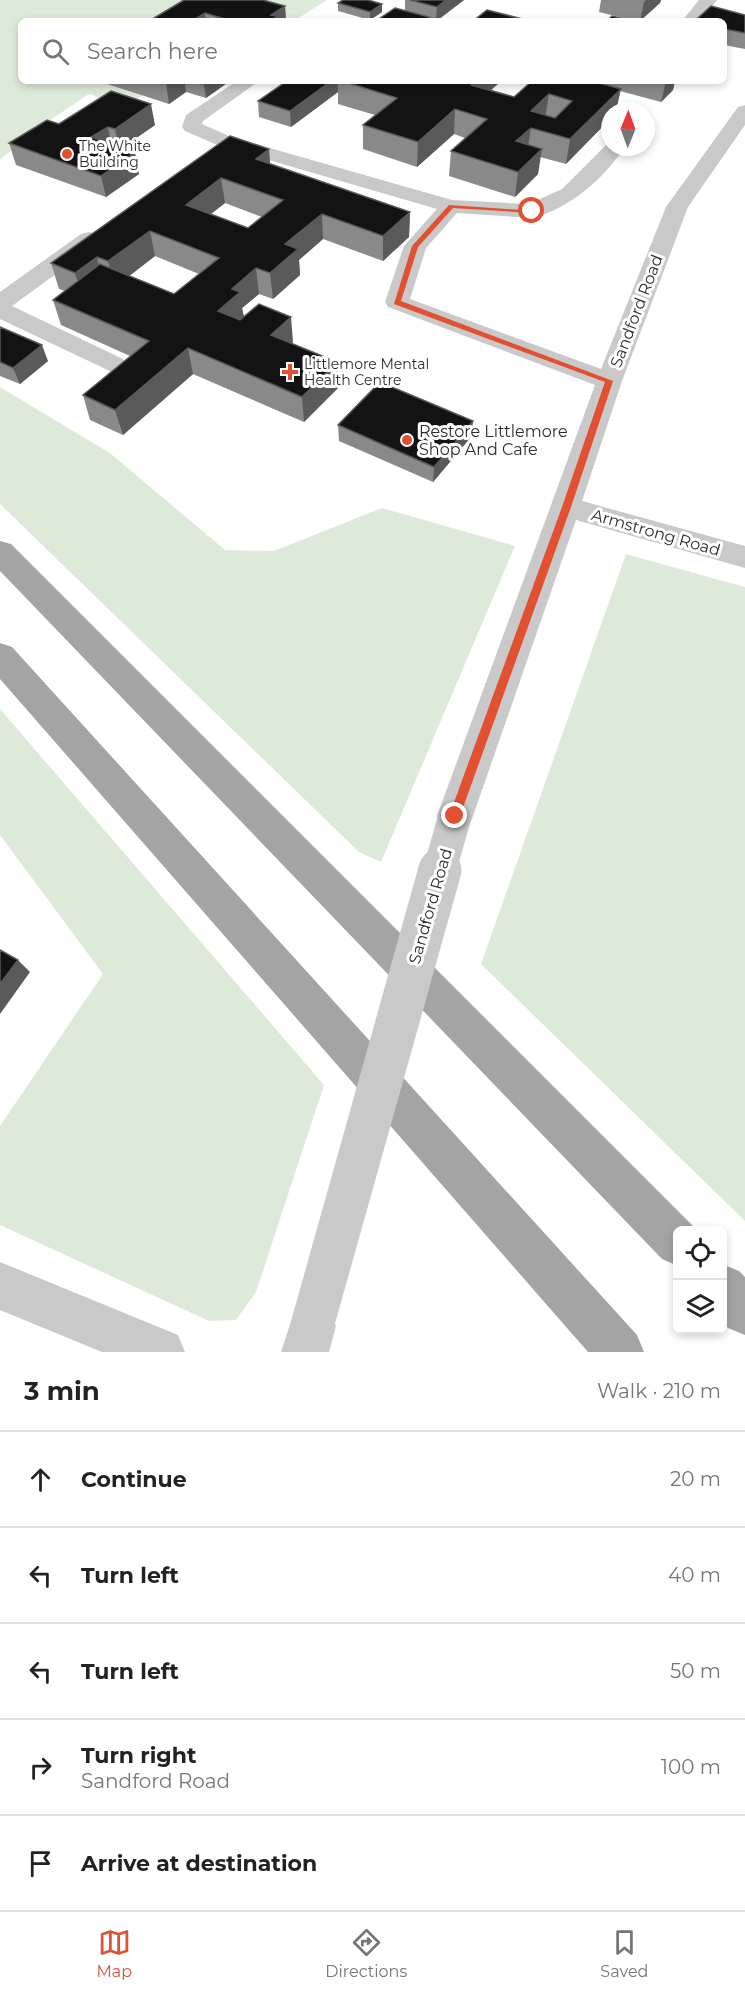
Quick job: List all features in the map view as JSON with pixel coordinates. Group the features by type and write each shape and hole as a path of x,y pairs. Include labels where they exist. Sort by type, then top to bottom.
{"main road":[{"path":"0,552 673,1238"},
{"path":"0,656 620,1352"},
{"path":"727,1292 745,1311"}],"street":[{"path":"693,18 708,0"},
{"path":"246,84 193,119 192,127 224,141 451,206 532,211 570,194 606,156"},
{"name":"Sandford Road","path":"308,1339 455,816 567,507 609,381 677,207 745,111"},
{"path":"206,154 224,141"},
{"path":"451,206 415,246 397,302 609,381"},
{"path":"0,303 103,229"},
{"path":"0,309 114,365"},
{"name":"Armstrong Road","path":"567,507 745,557"},
{"path":"0,1286 161,1352"}],"green space":[{"path":"0,0 327,0 299,18 18,18 18,84 119,84 143,95 126,107 89,94 34,131 0,160"},
{"path":"0,387 110,453 225,550 274,551 382,508 515,546 381,862 359,852 0,504"},
{"path":"626,554 745,587 745,1221 481,964"},
{"path":"0,709 324,1085 256,1292 236,1320 209,1321 0,1225 0,1126 103,974 0,835"}],"building":[{"path":"184,0 263,0 285,6 271,15 277,16 275,18 222,18 205,13 197,18 154,18"},
{"path":"343,0 368,0 382,4 370,12 338,3"},
{"path":"410,0 446,0 437,7"},
{"path":"711,6 745,15 745,33 727,30 727,18 698,18"},
{"path":"395,8 429,17 428,18 380,18"},
{"path":"487,10 518,18 477,18"},
{"path":"283,84 327,84 290,111 258,101"},
{"path":"352,84 472,84 514,97 529,84 603,84 621,89 608,102 601,102 601,109 570,139 531,128 516,141 542,149 518,172 451,151 487,119 455,109 418,142 363,125 397,98","holes":["549,94 572,101 555,118 531,111"]},
{"path":"111,91 151,104 115,129 108,127 91,137 135,152 101,176 9,143 47,120 59,124"},
{"path":"230,136 269,149 256,159 410,212 383,236 322,214 285,244 298,249 270,273 256,268 232,289 240,292 218,311 240,320 259,304 291,317 271,335 337,362 302,397 188,348 115,410 83,395 149,341 53,300 100,264 174,294 219,258 150,231 108,261 97,257 75,273 51,263","holes":["221,178 283,200 248,228 186,205"]},
{"path":"0,327 42,345 13,368 0,362"},
{"path":"380,382 473,421 434,467 338,425"},
{"path":"0,950 18,960 0,984"}],"place":[{"name":"The White Building","path":"67,154"},
{"name":"Littlemore Mental Health Centre","path":"290,372"},
{"name":"Restore Littlemore Shop And Cafe","path":"407,440"}],"route":[{"path":"455,816 567,507 609,381 397,302 415,246 451,206 532,211"}]}
